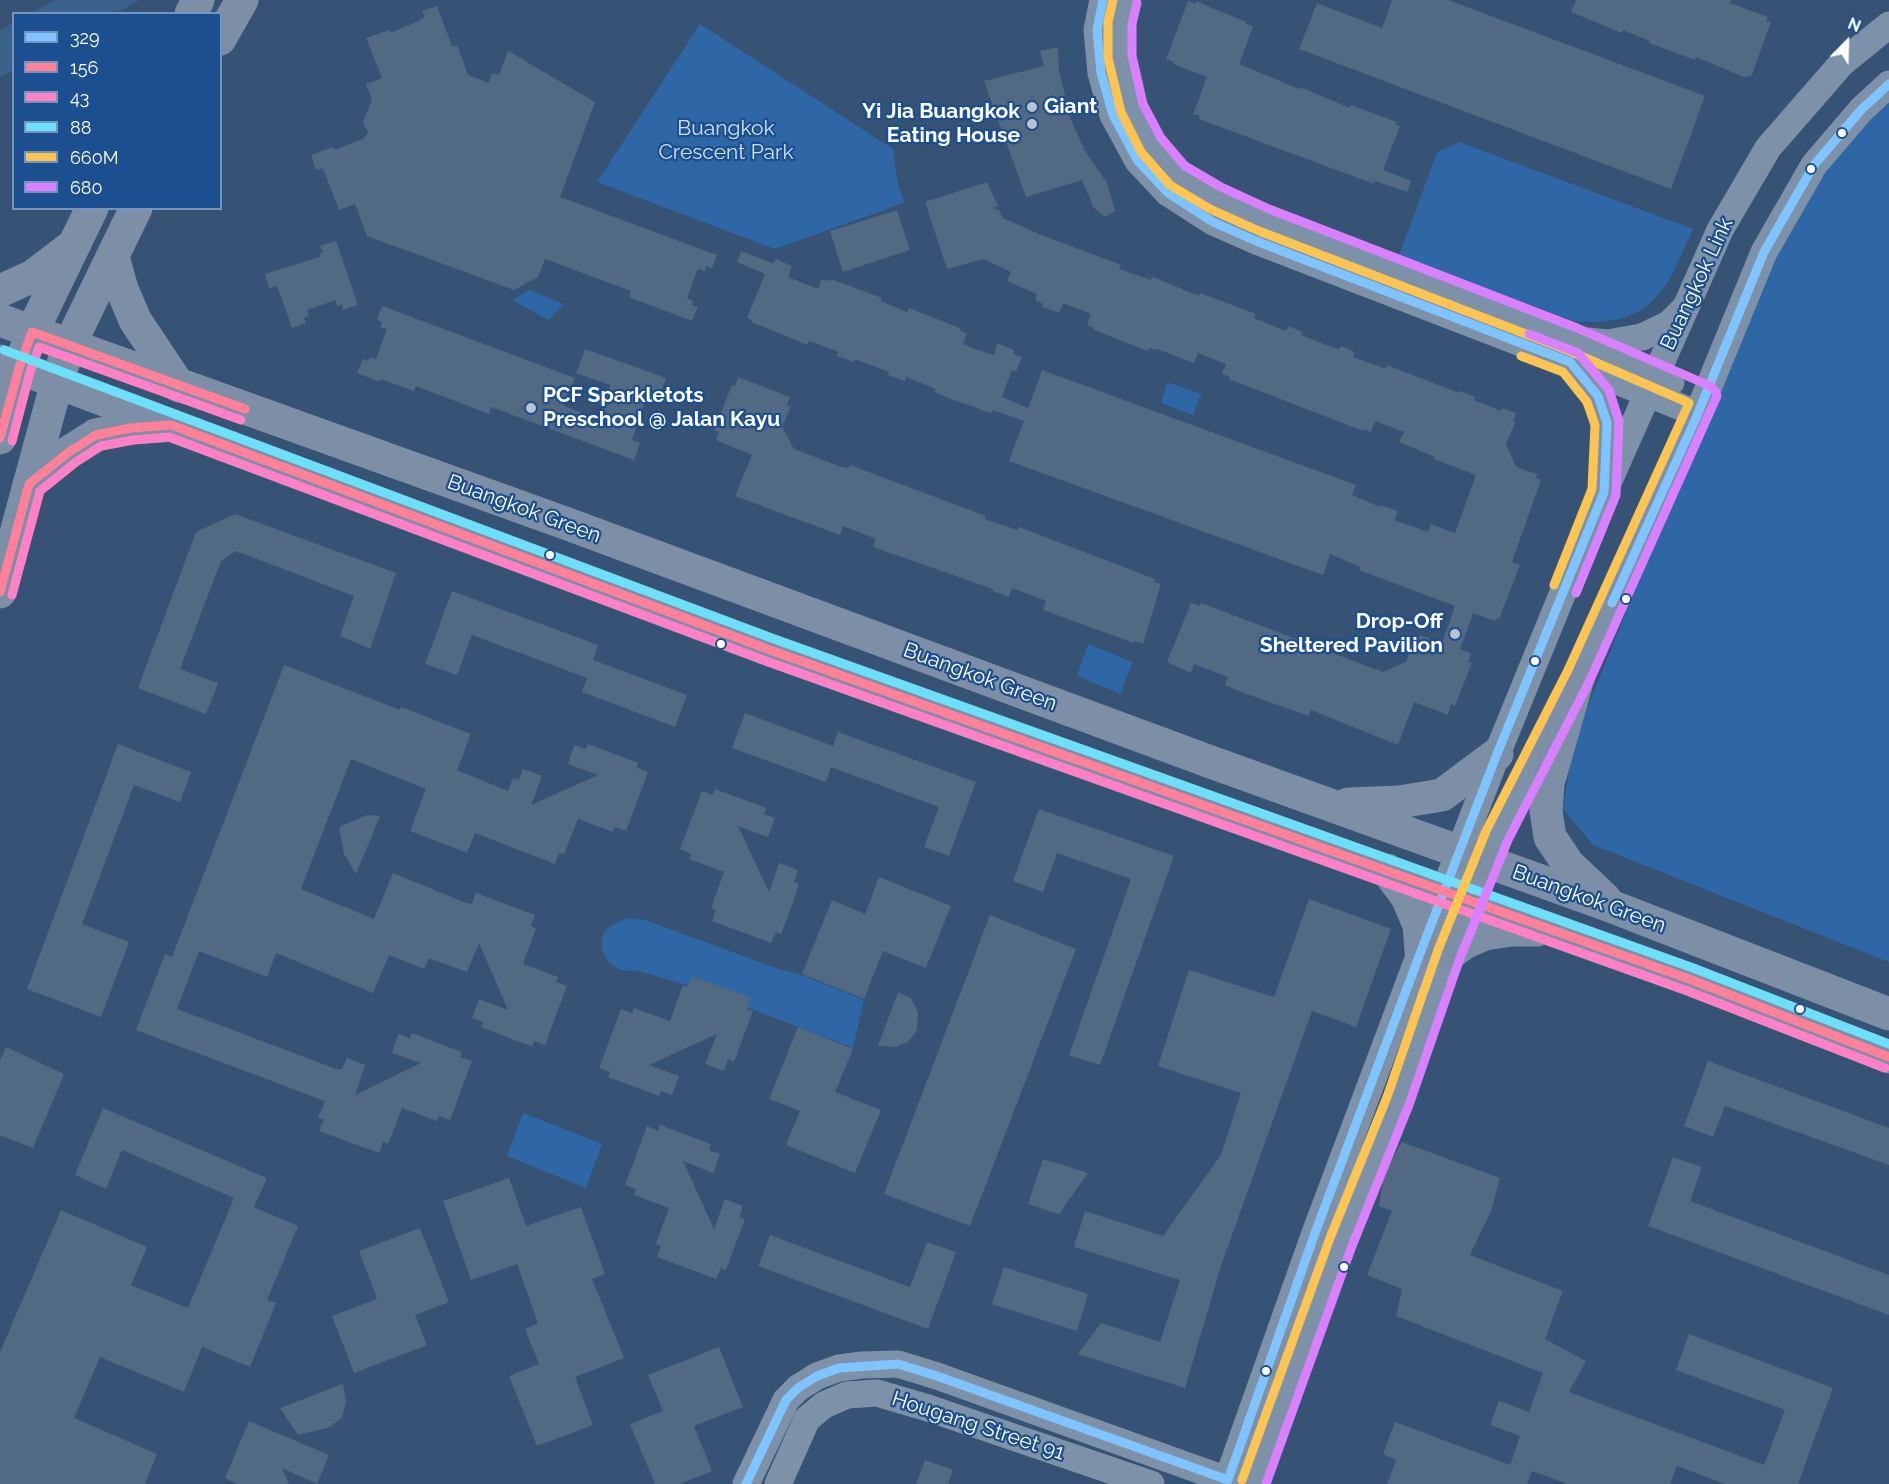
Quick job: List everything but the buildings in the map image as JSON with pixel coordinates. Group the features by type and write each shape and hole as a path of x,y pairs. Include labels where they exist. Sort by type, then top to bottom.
{"main road":[{"path":"222,35 242,0"},
{"path":"0,438 9,364 32,332 91,210"},
{"path":"0,592 57,382 69,346 135,210"},
{"path":"0,291 33,276 74,245"},
{"path":"113,257 122,289 135,320 179,386"},
{"name":"Buangkok Green","path":"0,320 1613,907 1889,1014"},
{"name":"Buangkok Green","path":"9,364 770,650 1727,993 1889,1057"},
{"path":"29,484 69,452 96,435 130,428 171,425"},
{"path":"1579,675 1548,783 1546,811 1550,837 1568,864 1613,907"},
{"path":"1332,805 1399,802 1442,795 1497,754"},
{"path":"1387,870 1407,897 1419,925 1435,952 1485,934 1512,930 1551,930"}],"street":[{"path":"1103,0 1097,30 1101,73 1113,115 1138,161 1168,193 1213,222 1256,241 1571,351 1642,337 1669,324 1687,306"},
{"path":"1125,0 1120,23 1120,57 1132,108 1151,145 1177,175 1215,198 1264,220 1701,405"},
{"name":"Buangkok Link","path":"1473,856 1497,754 1604,492 1720,230 1768,148 1842,63 1889,25"},
{"path":"1236,1483 1315,1233 1435,952 1473,856 1497,835 1579,675 1701,405 1764,252 1814,165 1861,110 1889,84"},
{"path":"1571,351 1598,396 1607,423 1604,492"},
{"name":"Hougang Street 91","path":"746,1484 786,1400 798,1388 817,1376 832,1371 862,1365 897,1364 1236,1483"},
{"name":"Hougang Street 91","path":"778,1484 807,1419 824,1405 847,1395 877,1394 928,1408 1151,1484"},
{"path":"1090,1463 1101,1434"}],"green space":[{"name":"Buangkok Crescent Park","path":"700,24 893,149 897,179 904,203 775,249 597,182"},
{"path":"1889,90 1889,962 1593,845 1563,809 1573,742 1772,256 1818,178"},
{"path":"1459,142 1693,229 1671,277 1644,309 1621,319 1602,322 1574,321 1399,256 1437,152"},
{"path":"529,290 564,304 548,320 512,300"},
{"path":"1167,382 1201,394 1193,415 1161,403"},
{"path":"1088,644 1132,662 1121,694 1077,676"},
{"path":"625,918 645,920 779,969 802,975 864,1000 853,1048 694,987 638,971 620,970 608,962 602,950 602,940 605,930"},
{"path":"523,1113 602,1144 586,1188 507,1156"}],"shaded area":[{"path":"56,0 140,0 117,12 33,12"},
{"path":"12,24 12,71 0,77 0,30"}],"transit line":[{"name":"329","path":"746,1484 786,1400 798,1388 817,1376 839,1368 898,1364 1228,1480 1315,1233 1421,951 1497,754 1604,492 1607,423 1598,396 1570,362 1256,241 1213,222 1168,193 1138,161 1113,115 1101,73 1097,30 1103,0"},
{"name":"660M","path":"1113,0 1108,22 1108,58 1121,112 1141,152 1170,185 1210,209 1259,231 1567,350 1689,403 1568,670 1486,831 1438,950 1387,1097 1330,1238 1242,1480"},
{"name":"680","path":"1137,3 1132,24 1132,56 1143,104 1161,138 1185,166 1221,187 1269,209 1577,328 1710,386 1717,396 1590,680 1508,840 1460,958 1409,1105 1352,1246 1266,1484"},
{"name":"329","path":"1612,603 1696,418 1764,252 1814,165 1861,110 1889,84"},
{"name":"156","path":"0,438 19,368 32,332 245,409"},
{"name":"680","path":"1529,334 1578,353 1609,390 1619,421 1616,495 1576,593"},
{"name":"43","path":"12,441 39,347 241,420"},
{"name":"88","path":"4,350 774,639 1693,968 1889,1044"},
{"name":"660M","path":"1521,356 1563,372 1587,402 1595,425 1592,489 1554,585"},
{"name":"156","path":"0,592 29,484 69,452 96,435 131,428 171,425 770,650 1689,979 1889,1057"},
{"name":"43","path":"12,595 40,491 76,462 101,446 169,437 766,661 1685,990 1885,1068"}],"place":[{"name":"Giant","path":"1032,107"},
{"name":"Yi Jia Buangkok Eating House","path":"1032,124"},
{"name":"PCF Sparkletots Preschool @ Jalan Kayu","path":"531,408"},
{"name":"Drop-Off Sheltered Pavilion","path":"1455,634"}]}
